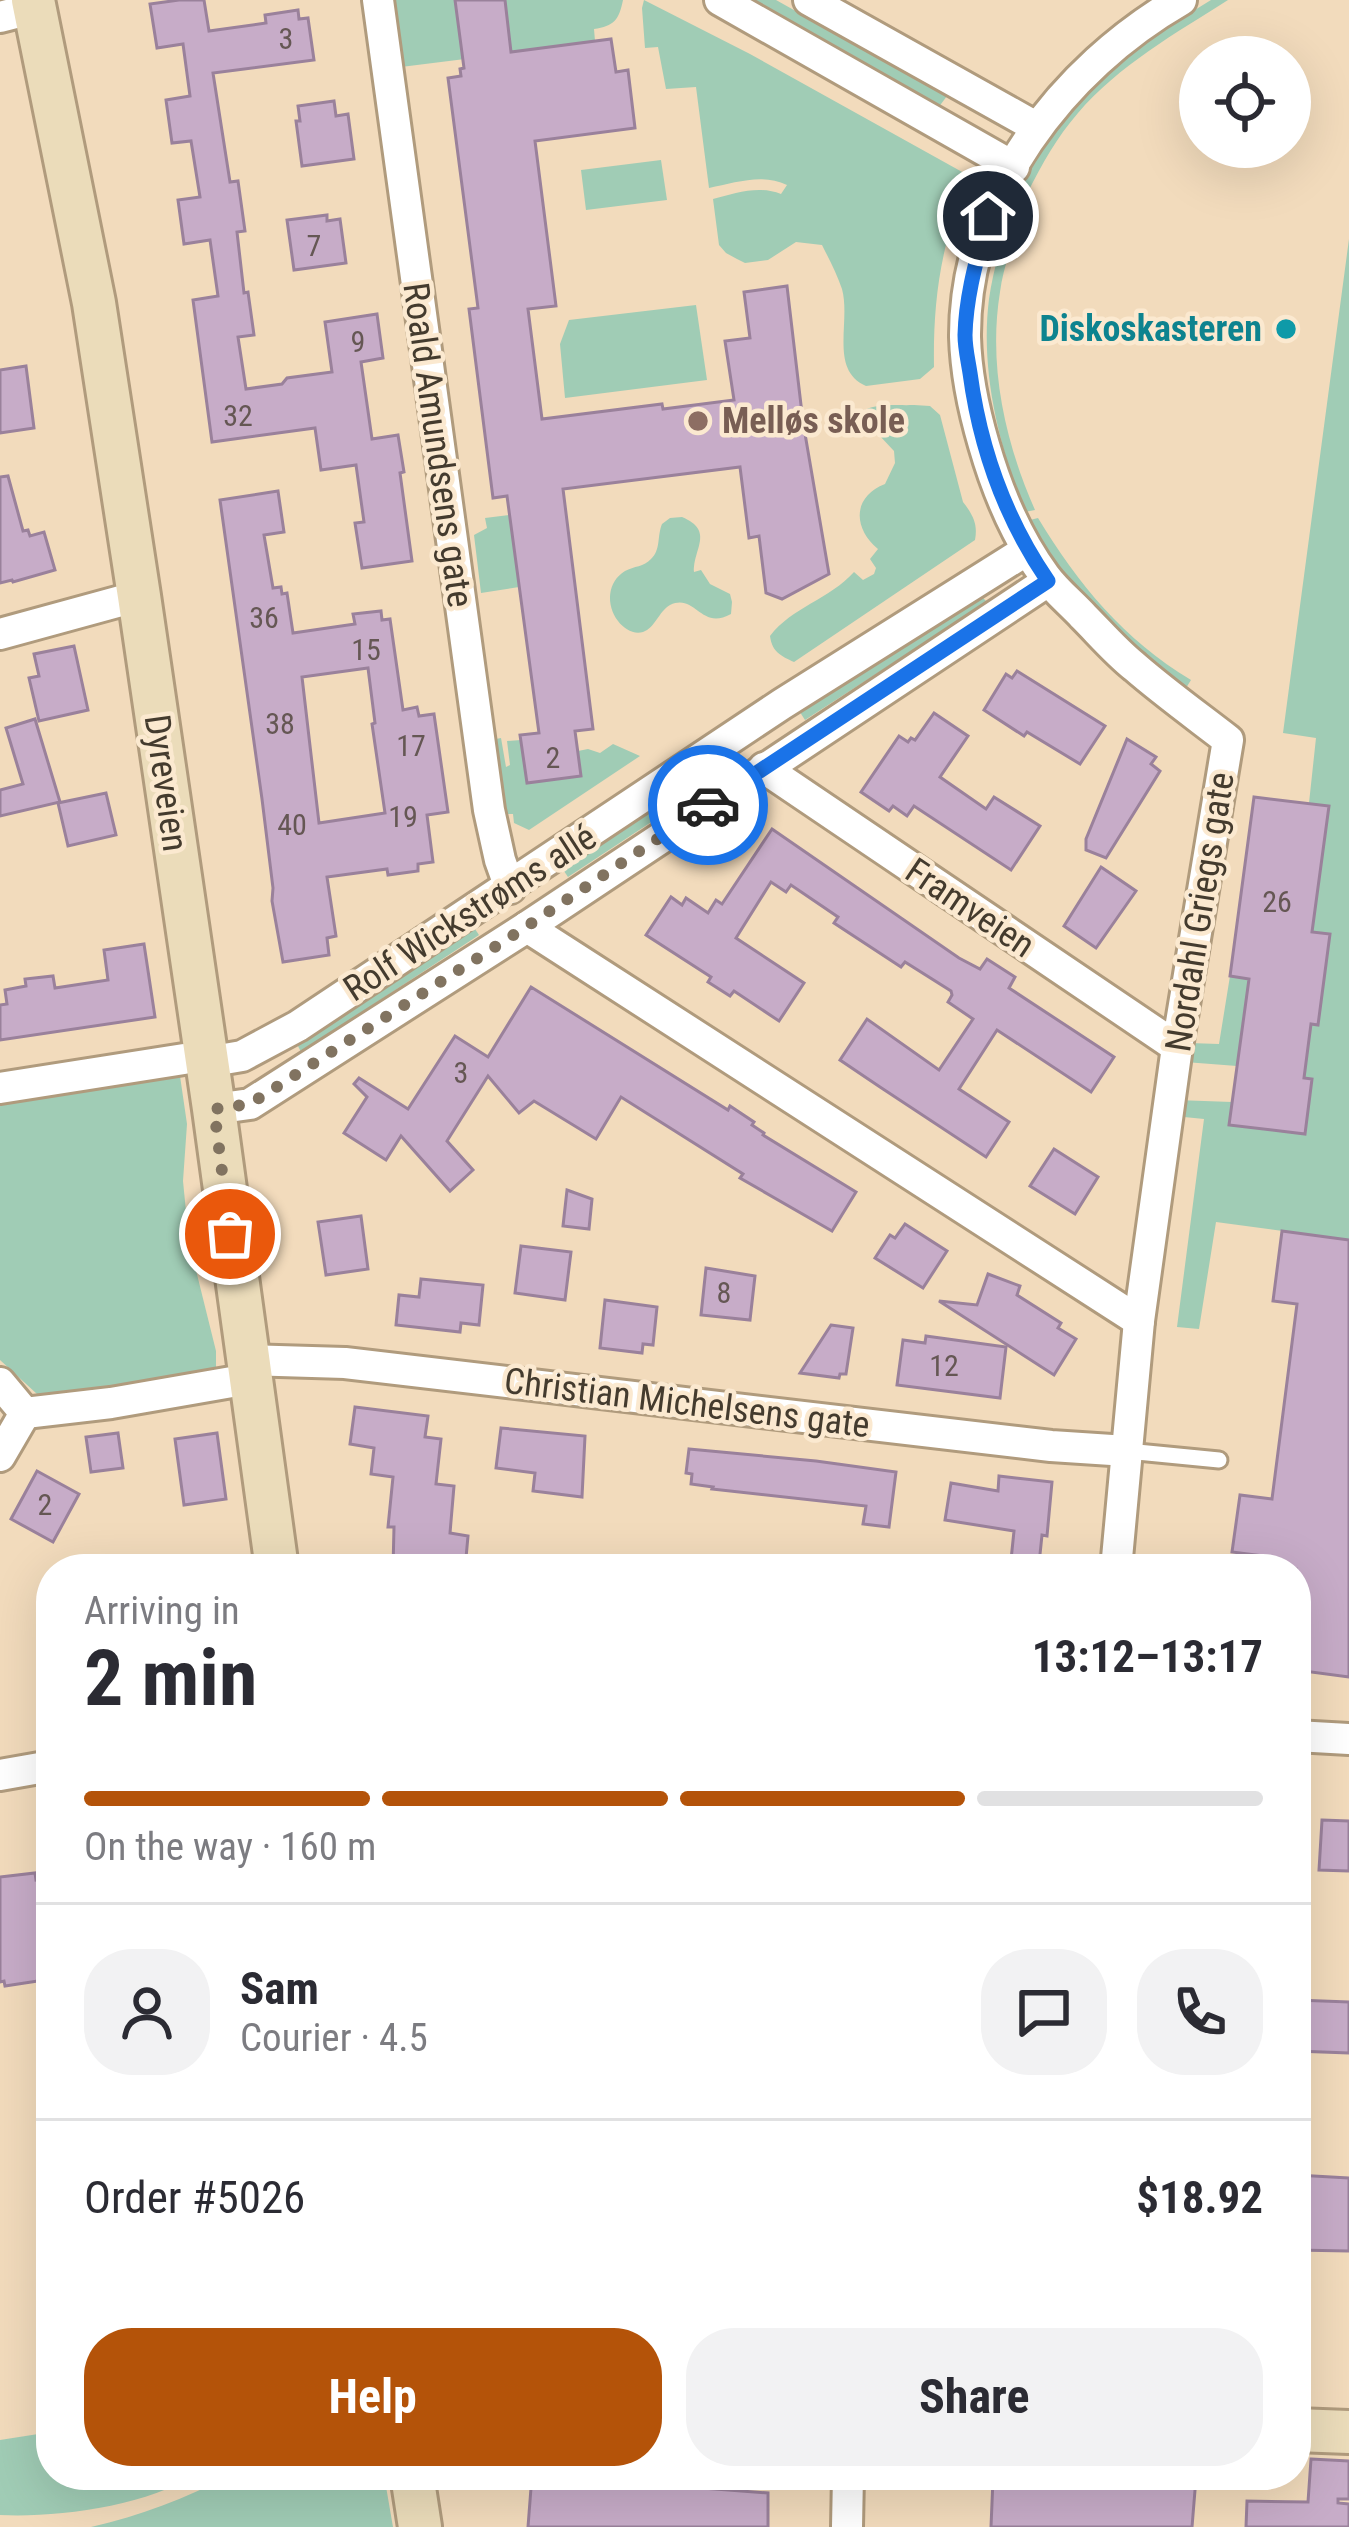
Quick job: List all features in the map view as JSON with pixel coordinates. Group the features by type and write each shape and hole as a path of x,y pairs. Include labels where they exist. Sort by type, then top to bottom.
{"main road":[{"name":"Dyreveien","path":"23,8 94,303 139,596 195,1060 214,1109 275,1554"},
{"path":"1311,2431 1349,2432"},
{"path":"414,2490 420,2527"}],"street":[{"name":"Roald Amundsens gate","path":"378,0 489,810 510,888"},
{"path":"720,0 1014,167"},
{"path":"809,0 1036,127"},
{"name":"Nordahl Griegs gate","path":"1117,1554 1139,1321 1177,1047 1228,740 1132,665 1048,581 1027,550 993,476 981,435 965,338 971,277 988,216 1036,127 1143,9 1181,0"},
{"name":"Rolf Wickstrøms allé","path":"0,1088 242,1056 298,1026 782,704 1027,550"},
{"name":"Rolf Wickstrøms allé","path":"214,1109 250,1104 1048,581"},
{"path":"0,634 139,596"},
{"name":"Framveien","path":"764,768 1177,1047"},
{"path":"526,927 1139,1321"},
{"name":"Christian Michelsens gate","path":"26,1413 149,1397 248,1369 345,1363 1051,1446 1127,1450"},
{"path":"0,1383 26,1413 0,1456"},
{"path":"1311,1737 1349,1738"},
{"path":"0,1775 36,1769"},
{"path":"848,2490 848,2527"}],"lane":[{"path":"1127,1450 1220,1460"}],"green space":[{"path":"393,0 455,0 458,21 497,55 401,67"},
{"path":"505,0 623,0 614,21 594,29 595,41 508,52"},
{"path":"644,0 964,173 966,186 940,275 934,367 920,379 866,386 855,379 845,357 842,289 822,245 796,242 768,260 745,263 719,245 713,199 756,190 781,194 787,185 758,179 709,188 696,87 666,89 658,47 645,48"},
{"path":"747,0 776,0 947,96 938,108"},
{"path":"1211,0 1228,0 1111,80 1063,132 1028,192 1021,190 1057,125 1095,83 1140,46"},
{"path":"661,160 667,200 586,210 581,170"},
{"path":"1016,199 1024,202 1002,280 996,348 1008,431 1035,510 1025,512 1000,435 987,353 991,286"},
{"path":"1349,239 1349,1240 1216,1222 1199,1329 1177,1327 1204,1119 1174,1116 1176,1100 1232,1102 1230,1125 1305,1133 1312,1079 1304,1078 1329,934 1312,932 1329,807 1309,803 1316,738 1283,733"},
{"path":"696,305 707,380 565,398 560,344 569,320"},
{"path":"930,406 940,415 963,502 975,524 975,540 794,662 789,660 771,641 779,626 854,572 863,580 876,568 870,559 878,549 864,532 860,514 866,497 885,484 895,463 894,451 879,435 861,436 855,431 856,421 866,409"},
{"path":"509,515 519,587 481,593 474,535 487,528 485,518"},
{"path":"682,517 700,534 694,572 701,570 710,584 730,594 731,614 712,618 679,603 666,608 647,630 629,631 614,615 612,587 625,571 654,555 662,524"},
{"path":"1038,518 1104,609 1144,647 1191,680 1186,688 1139,654 1098,614 1045,545 1030,520"},
{"path":"977,592 987,602 805,720 798,709"},
{"path":"501,738 506,767 510,765 507,741 521,740 527,783 581,776 578,751 600,753 613,744 640,756 529,830 507,814 496,739"},
{"path":"714,764 721,776 568,877 560,865"},
{"path":"471,923 479,935 301,1052 295,1040"},
{"path":"1230,976 1249,979 1237,1066 1185,1062 1189,1043 1219,1044"},
{"path":"180,1076 187,1124 183,1181 189,1242 216,1351 216,1374 37,1394 0,1360 0,1101 98,1082"},
{"path":"36,2434 36,2490 164,2490 100,2508 0,2515 0,2440"},
{"path":"387,2490 393,2527 91,2527 197,2491"}],"building":[{"path":"204,0 209,31 266,23 265,15 298,10 299,19 308,18 314,60 213,73 230,182 238,181 245,231 237,232 254,335 238,337 246,389 332,372 325,322 377,314 383,358 361,362 372,439 398,435 412,561 362,568 355,523 364,522 356,465 321,470 315,428 212,442 193,300 218,296 210,240 184,244 178,200 200,197 191,141 172,143 166,100 190,96 183,44 157,48 150,4"},
{"path":"455,0 505,0 511,52 611,39 616,72 628,70 635,128 535,141 556,306 528,309 542,419 734,400 725,341 750,338 744,292 787,286 803,422 829,574 782,599 766,593 759,536 749,538 740,467 563,489 593,729 575,731 581,776 527,783 520,735 539,733 507,496 493,498 469,309 478,308 448,78 461,76 464,68"},
{"path":"334,101 336,116 348,114 354,159 302,166 298,106"},
{"path":"327,215 327,221 340,219 346,263 294,270 287,220"},
{"path":"26,366 34,428 0,433 0,370"},
{"path":"8,476 23,531 28,530 30,536 44,532 55,570 0,583 0,477"},
{"path":"278,491 284,532 264,535 273,588 281,587 282,594 287,593 293,633 355,624 353,614 381,611 382,620 390,619 403,710 417,707 419,716 434,714 448,812 427,815 433,862 418,864 418,871 388,875 387,869 327,877 336,936 327,938 329,955 283,962 220,500","holes":["368,668 385,813 319,823 302,677"]},
{"path":"74,646 88,710 39,721 29,678 39,676 34,654"},
{"path":"1017,671 1105,726 1080,764 984,710 1006,674 1012,678"},
{"path":"934,713 968,736 940,777 986,809 994,797 1040,826 1011,870 914,806 907,816 893,806 889,811 861,792 899,736 908,742 915,740"},
{"path":"35,719 60,802 0,816 0,790 23,784 6,728"},
{"path":"1127,739 1156,757 1151,764 1160,771 1106,858 1086,850 1086,839"},
{"path":"106,793 116,835 68,846 58,803"},
{"path":"1254,797 1329,806 1312,932 1330,934 1318,1025 1311,1024 1304,1078 1312,1079 1305,1134 1229,1125 1249,979 1230,976"},
{"path":"772,829 959,958 980,969 987,959 1015,977 1009,988 1114,1057 1091,1092 997,1030 959,1089 1009,1122 986,1157 840,1060 867,1019 939,1070 973,1019 948,1002 951,991 905,962 901,967 834,923 838,917 791,885 786,892 771,882 736,938 804,983 779,1021 734,991 730,996 708,982 711,977 646,935 671,897 682,905 686,898 708,913 716,900 722,904"},
{"path":"1101,867 1136,891 1096,948 1064,926"},
{"path":"144,944 155,1017 0,1040 5,990 26,986 25,979 53,976 55,988 108,980 104,950"},
{"path":"531,987 728,1110 730,1106 754,1122 763,1135 856,1192 832,1231 740,1178 743,1174 621,1097 596,1139 534,1101 519,1113 488,1076 447,1141 473,1170 450,1191 401,1136 386,1160 344,1133 367,1097 354,1084 359,1078 408,1109 455,1036 488,1057"},
{"path":"1054,1149 1098,1177 1075,1214 1030,1186"},
{"path":"567,1190 592,1199 589,1229 563,1226"},
{"path":"361,1216 368,1269 326,1275 318,1222"},
{"path":"905,1224 947,1251 923,1288 875,1258 890,1235 895,1238"},
{"path":"1282,1231 1349,1240 1349,1677 1311,1672 1311,1554 1232,1552 1240,1495 1272,1499 1297,1304 1273,1301"},
{"path":"521,1246 571,1252 565,1300 515,1293"},
{"path":"706,1268 755,1276 750,1320 701,1315"},
{"path":"988,1274 1020,1286 1017,1295 1061,1323 1058,1328 1076,1339 1054,1375 939,1301 977,1305"},
{"path":"421,1279 483,1285 479,1325 461,1323 460,1332 396,1325 399,1295 419,1297"},
{"path":"605,1300 657,1307 653,1345 643,1344 642,1353 600,1348"},
{"path":"831,1325 853,1328 846,1374 839,1378 800,1373"},
{"path":"926,1336 1006,1347 1000,1398 897,1385 903,1340 925,1343"},
{"path":"355,1407 428,1416 425,1437 441,1439 436,1484 454,1486 450,1533 468,1536 466,1554 393,1554 394,1527 388,1527 393,1477 371,1474 374,1448 350,1444"},
{"path":"501,1428 585,1436 582,1497 533,1491 535,1473 496,1468"},
{"path":"118,1433 123,1468 91,1472 86,1437"},
{"path":"217,1433 226,1499 184,1505 175,1439"},
{"path":"689,1449 896,1472 889,1527 863,1524 866,1506 691,1484 692,1474 686,1473"},
{"path":"37,1471 79,1494 53,1542 11,1519"},
{"path":"999,1476 1052,1482 1047,1536 1042,1535 1040,1554 1012,1554 1014,1531 945,1520 951,1483 998,1491"},
{"path":"1322,1820 1349,1821 1349,1871 1319,1870"},
{"path":"35,1873 36,1981 5,1986 0,1982 0,1877"},
{"path":"1311,2001 1349,2002 1349,2053 1311,2052"},
{"path":"1311,2176 1349,2178 1349,2251 1311,2250"},
{"path":"1311,2459 1349,2461 1349,2499 1338,2499 1338,2503 1349,2504 1349,2527 1246,2527 1247,2501 1308,2502"},
{"path":"531,2490 768,2493 768,2527 528,2527"},
{"path":"993,2490 1195,2490 1192,2527 991,2527"}],"way so far":[{"path":"230,1234 214,1109 250,1104 708,805"}],"place":[{"name":"Diskoskasteren","path":"1286,329"},
{"name":"Melløs skole","path":"698,421"}],"route":[{"path":"708,805 1048,581 1027,550 993,476 976,415 965,338 971,277 988,216"}]}
